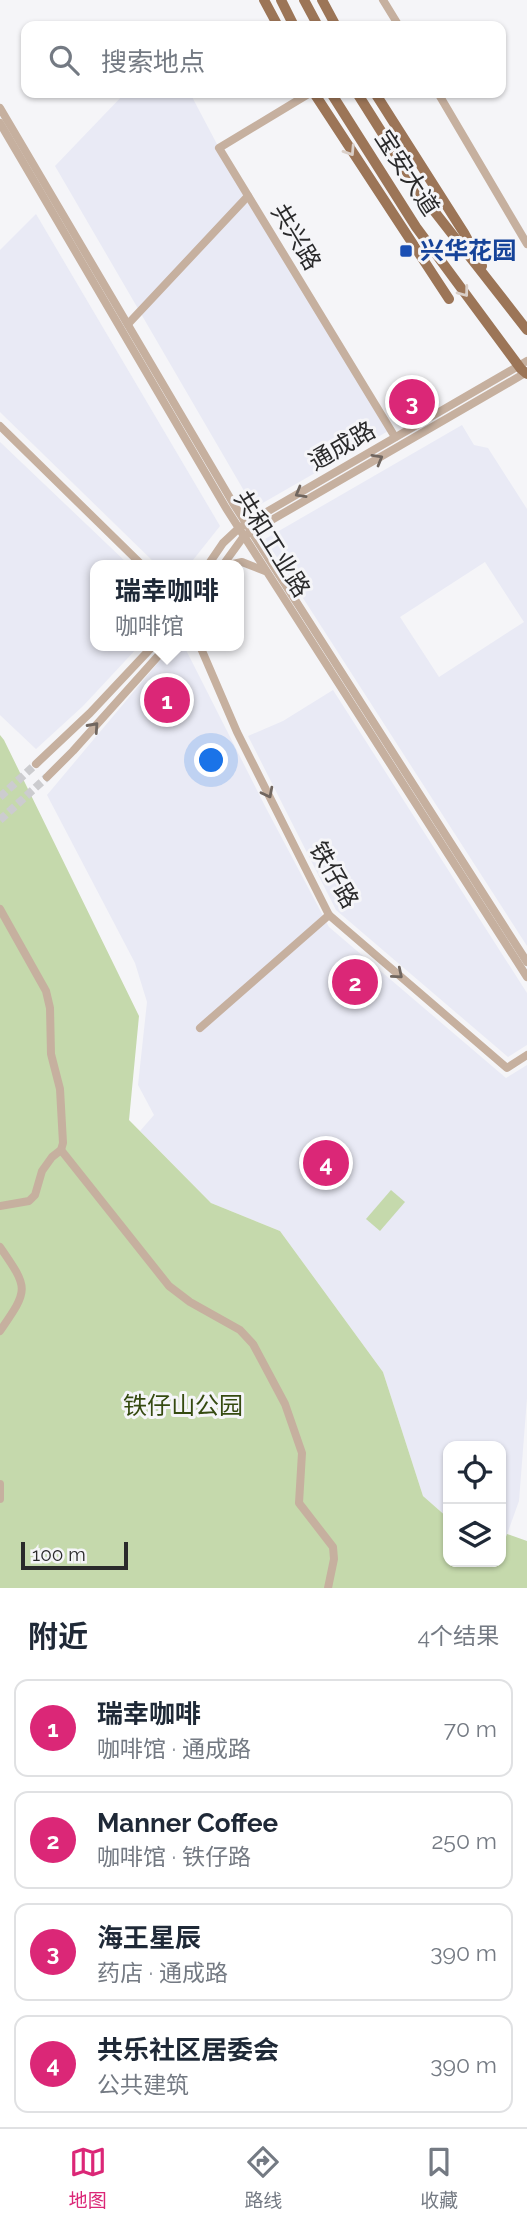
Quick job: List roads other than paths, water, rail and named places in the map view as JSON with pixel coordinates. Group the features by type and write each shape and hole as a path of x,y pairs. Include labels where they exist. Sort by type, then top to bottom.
{"main road":[{"path":"264,0 275,21"},
{"path":"281,0 292,21"},
{"path":"304,0 315,21"},
{"path":"322,0 333,21"},
{"path":"315,98 449,299"},
{"name":"宝安大道","path":"334,98 416,227 525,369"},
{"name":"宝安大道","path":"360,98 420,193 527,330"},
{"path":"378,98 464,233 498,295"}],"street":[{"path":"383,0 395,21"},
{"name":"共兴路","path":"304,98 219,148 395,437"},
{"path":"441,98 527,244"},
{"name":"共和工业路","path":"0,108 128,324 268,573 527,977"},
{"name":"共和工业路","path":"0,123 245,530 527,962"},
{"path":"128,324 248,197"},
{"path":"510,376 525,369"},
{"name":"通成路","path":"211,560 223,543 510,376"},
{"name":"通成路","path":"226,560 245,530 395,437 510,376"},
{"path":"0,426 137,560"},
{"path":"244,563 268,573"},
{"path":"36,764 90,713 148,651"},
{"path":"47,777 163,651"},
{"name":"铁仔路","path":"202,651 237,732 329,915 507,1068 527,1055"},
{"path":"0,909 46,991 50,1008 51,1054 60,1089 63,1143 61,1150 42,1171 35,1195 29,1201 0,1206"},
{"path":"200,1028 329,915"},
{"path":"61,1150 169,1286 190,1302 240,1330 253,1344 285,1404 302,1453 299,1503 333,1547 334,1559 327,1588"},
{"path":"0,1247 22,1278 24,1290 0,1331"},
{"path":"0,1484 0,1499"}],"tunnel":[{"path":"0,797 36,764"},
{"path":"0,820 47,777"}],"place":[{"name":"兴华花园","path":"406,251"},
{"name":"海王星辰","path":"412,402"},
{"name":"瑞幸咖啡","path":"167,700"},
{"name":"Manner Coffee","path":"355,982"},
{"name":"共乐社区居委会","path":"326,1163"}],"park label":[{"name":"铁仔山公园","path":"183,1406"}]}
